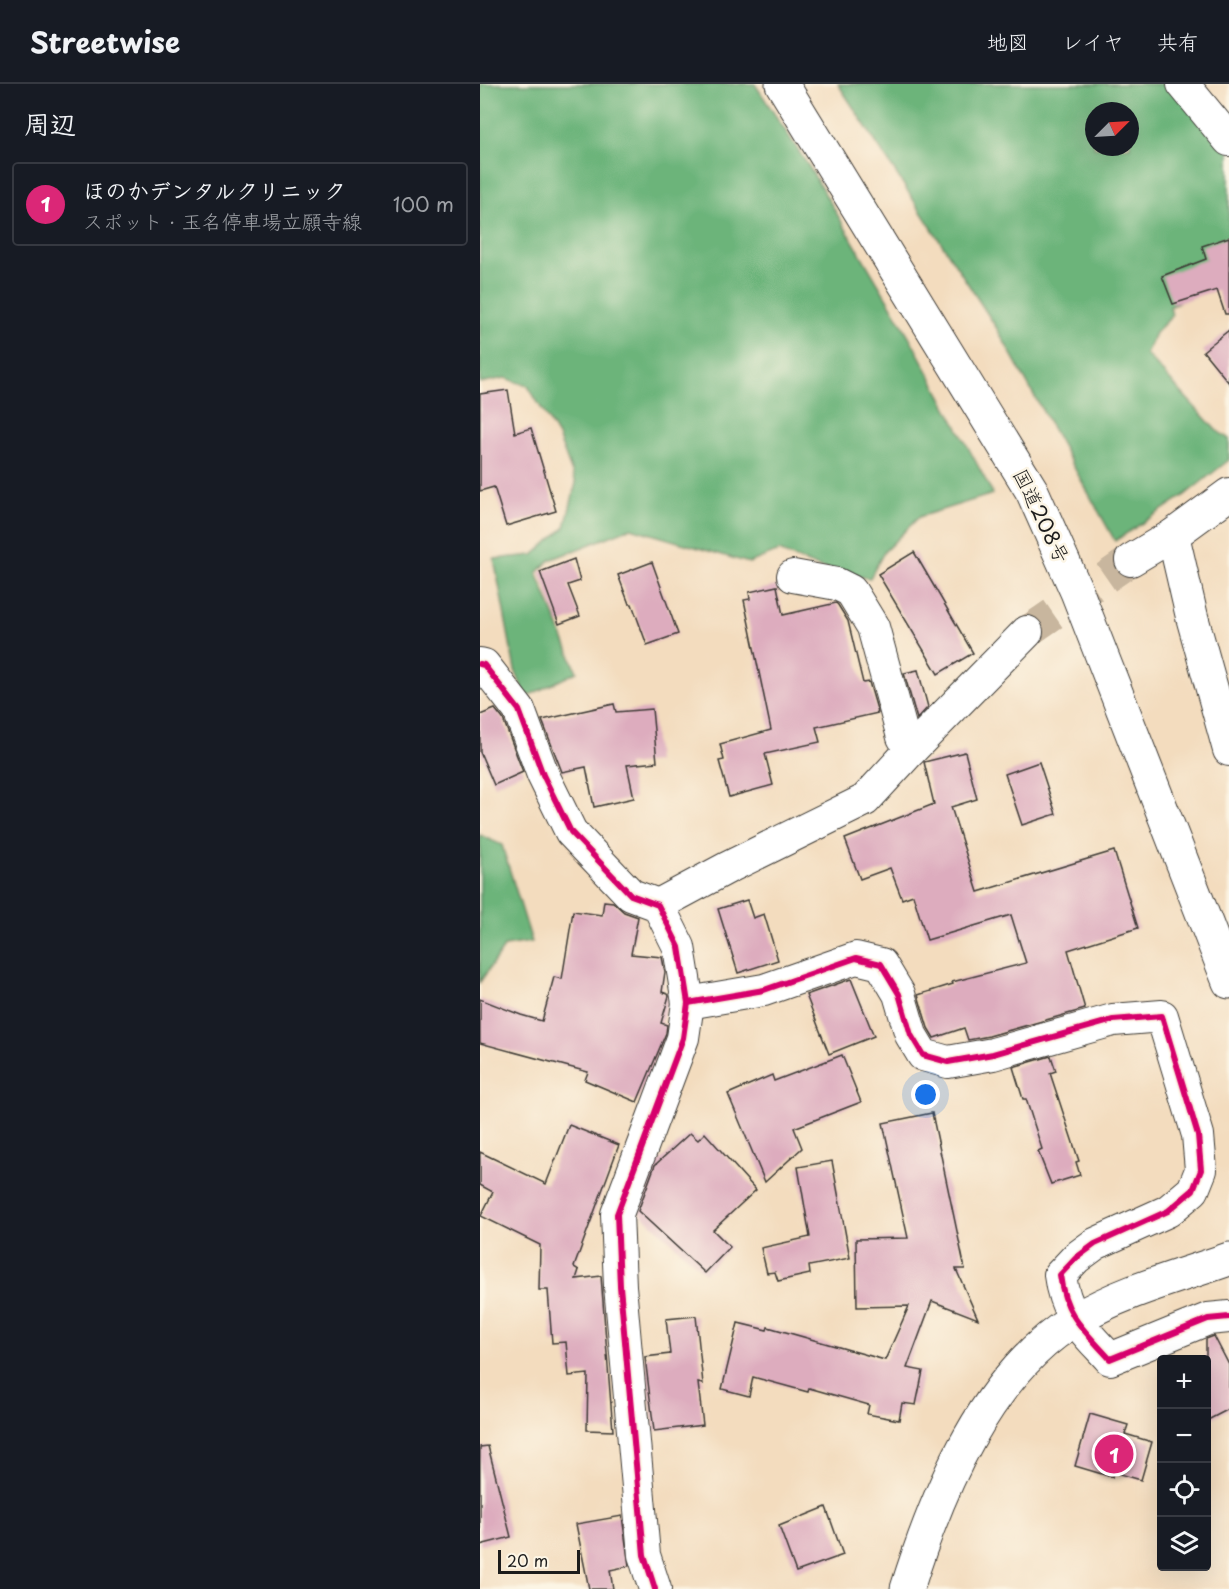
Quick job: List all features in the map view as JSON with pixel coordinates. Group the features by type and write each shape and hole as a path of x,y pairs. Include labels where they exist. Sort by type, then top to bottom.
{"main road":[{"name":"国道208号","path":"782,84 1032,491 1077,592 1229,982"},
{"path":"907,1589 922,1542 952,1472 988,1405 1034,1352 1075,1320 1115,1299 1229,1259"}],"street":[{"path":"1183,84 1229,140"},
{"path":"1131,560 1173,534 1229,494"},
{"path":"1173,534 1192,617 1229,750"},
{"path":"793,576 837,584 851,591 873,627 903,737 911,750"},
{"path":"658,905 865,800 1027,632"},
{"path":"480,664 484,665 519,710 543,775 571,832 631,895 658,905 679,947 688,1003 683,1038 617,1214 626,1361 644,1555 655,1589"},
{"path":"688,1003 764,990 856,958 881,964 899,994 911,1035 923,1055 948,1062 993,1054 1113,1020 1162,1016 1198,1135 1201,1170 1193,1191 1168,1211 1095,1244 1076,1258 1060,1275 1062,1296 1075,1320 1110,1359 1208,1318 1229,1317"}],"green space":[{"path":"480,84 755,84 811,170 909,336 993,494 919,517 884,552 870,578 834,572 779,551 749,563 631,528 550,560 537,573 577,672 526,697 515,670 494,559 533,555 565,527 576,483 558,436 528,386 505,378 480,383"},
{"path":"838,84 1175,84 1229,149 1229,270 1170,307 1172,316 1155,333 1146,354 1216,430 1229,439 1229,460 1185,495 1115,541 996,327"},
{"path":"480,835 502,845 532,942 505,946 480,982"}],"building":[{"path":"1229,237 1229,314 1225,314 1217,290 1173,304 1162,276 1206,259 1202,246"},
{"path":"1229,330 1229,383 1203,351"},
{"path":"508,390 515,433 531,428 556,511 506,526 494,487 480,491 480,394"},
{"path":"914,552 973,653 938,674 878,574"},
{"path":"574,559 580,581 568,585 580,616 559,624 540,572"},
{"path":"652,562 678,634 647,645 632,604 629,604 618,575"},
{"path":"777,586 783,615 836,603 838,605 848,621 863,683 869,682 878,713 816,727 820,742 765,754 773,785 729,797 719,761 724,760 720,744 771,730 744,600 750,599 749,592"},
{"path":"918,670 928,707 917,719 904,673"},
{"path":"614,704 616,712 652,709 657,762 627,765 634,798 594,807 586,767 562,772 542,720"},
{"path":"495,709 503,719 523,772 494,785 480,752 480,715"},
{"path":"965,752 977,799 951,807 978,892 1114,851 1138,928 1068,950 1085,1009 968,1040 964,1028 934,1038 928,1028 918,995 953,984 952,982 1026,963 1011,915 927,940 913,895 902,899 890,868 860,879 845,839 934,804 924,762"},
{"path":"1039,762 1056,814 1022,825 1005,774"},
{"path":"747,900 753,918 764,914 778,960 738,973 718,909"},
{"path":"604,901 613,902 624,912 638,917 631,954 662,957 665,972 662,992 669,996 661,1023 667,1025 666,1033 637,1102 585,1080 588,1072 480,1043 480,999 542,1021 554,977 562,979 573,911 602,915"},
{"path":"851,979 874,1036 829,1054 806,995"},
{"path":"842,1055 861,1102 794,1128 802,1148 765,1182 728,1094 772,1075 774,1081"},
{"path":"1051,1056 1056,1071 1050,1073 1079,1161 1076,1162 1080,1175 1051,1184 1038,1151 1042,1149 1026,1099 1023,1099 1013,1067"},
{"path":"932,1113 965,1269 956,1269 978,1319 932,1301 907,1368 923,1371 916,1405 902,1403 899,1420 867,1414 869,1405 809,1388 808,1392 753,1377 749,1396 722,1389 738,1323 767,1330 768,1327 885,1360 909,1306 857,1307 856,1239 908,1238 883,1123"},
{"path":"569,1125 619,1145 574,1267 579,1270 576,1279 601,1276 613,1431 587,1430 588,1374 569,1376 566,1342 552,1343 548,1290 539,1290 540,1245 481,1216 493,1192 480,1185 480,1152 546,1184"},
{"path":"690,1133 698,1140 705,1133 756,1190 713,1230 730,1247 705,1273 638,1211 655,1165"},
{"path":"832,1161 850,1258 809,1266 810,1274 778,1281 775,1272 767,1273 761,1248 810,1237 798,1167"},
{"path":"696,1316 703,1384 698,1383 703,1425 654,1431 645,1357 670,1354 666,1319"},
{"path":"1214,1336 1229,1365 1229,1409 1211,1418 1211,1355 1206,1355 1206,1339"},
{"path":"1090,1414 1128,1425 1125,1434 1152,1442 1141,1480 1113,1472 1112,1477 1075,1466"},
{"path":"488,1446 511,1537 480,1545 480,1447"},
{"path":"826,1507 843,1555 796,1572 779,1526"},
{"path":"622,1516 629,1566 610,1570 613,1589 589,1589 576,1524"}],"tunnel":[{"path":"1027,632 1131,560"}],"cycle path":[{"path":"480,664 484,665 519,710 543,775 571,832 631,895 658,905 679,947 688,1003 683,1038 617,1214 620,1286 644,1555 655,1589"},
{"path":"688,1003 764,990 856,958 881,964 899,994 911,1035 923,1055 948,1062 993,1054 1113,1020 1162,1016 1198,1135 1201,1170 1193,1190 1168,1211 1095,1244 1076,1258 1060,1275 1063,1289 1066,1301 1077,1322 1110,1359 1208,1319 1229,1317"}],"place":[{"name":"ほのかデンタルクリニック","path":"1114,1454"}]}
